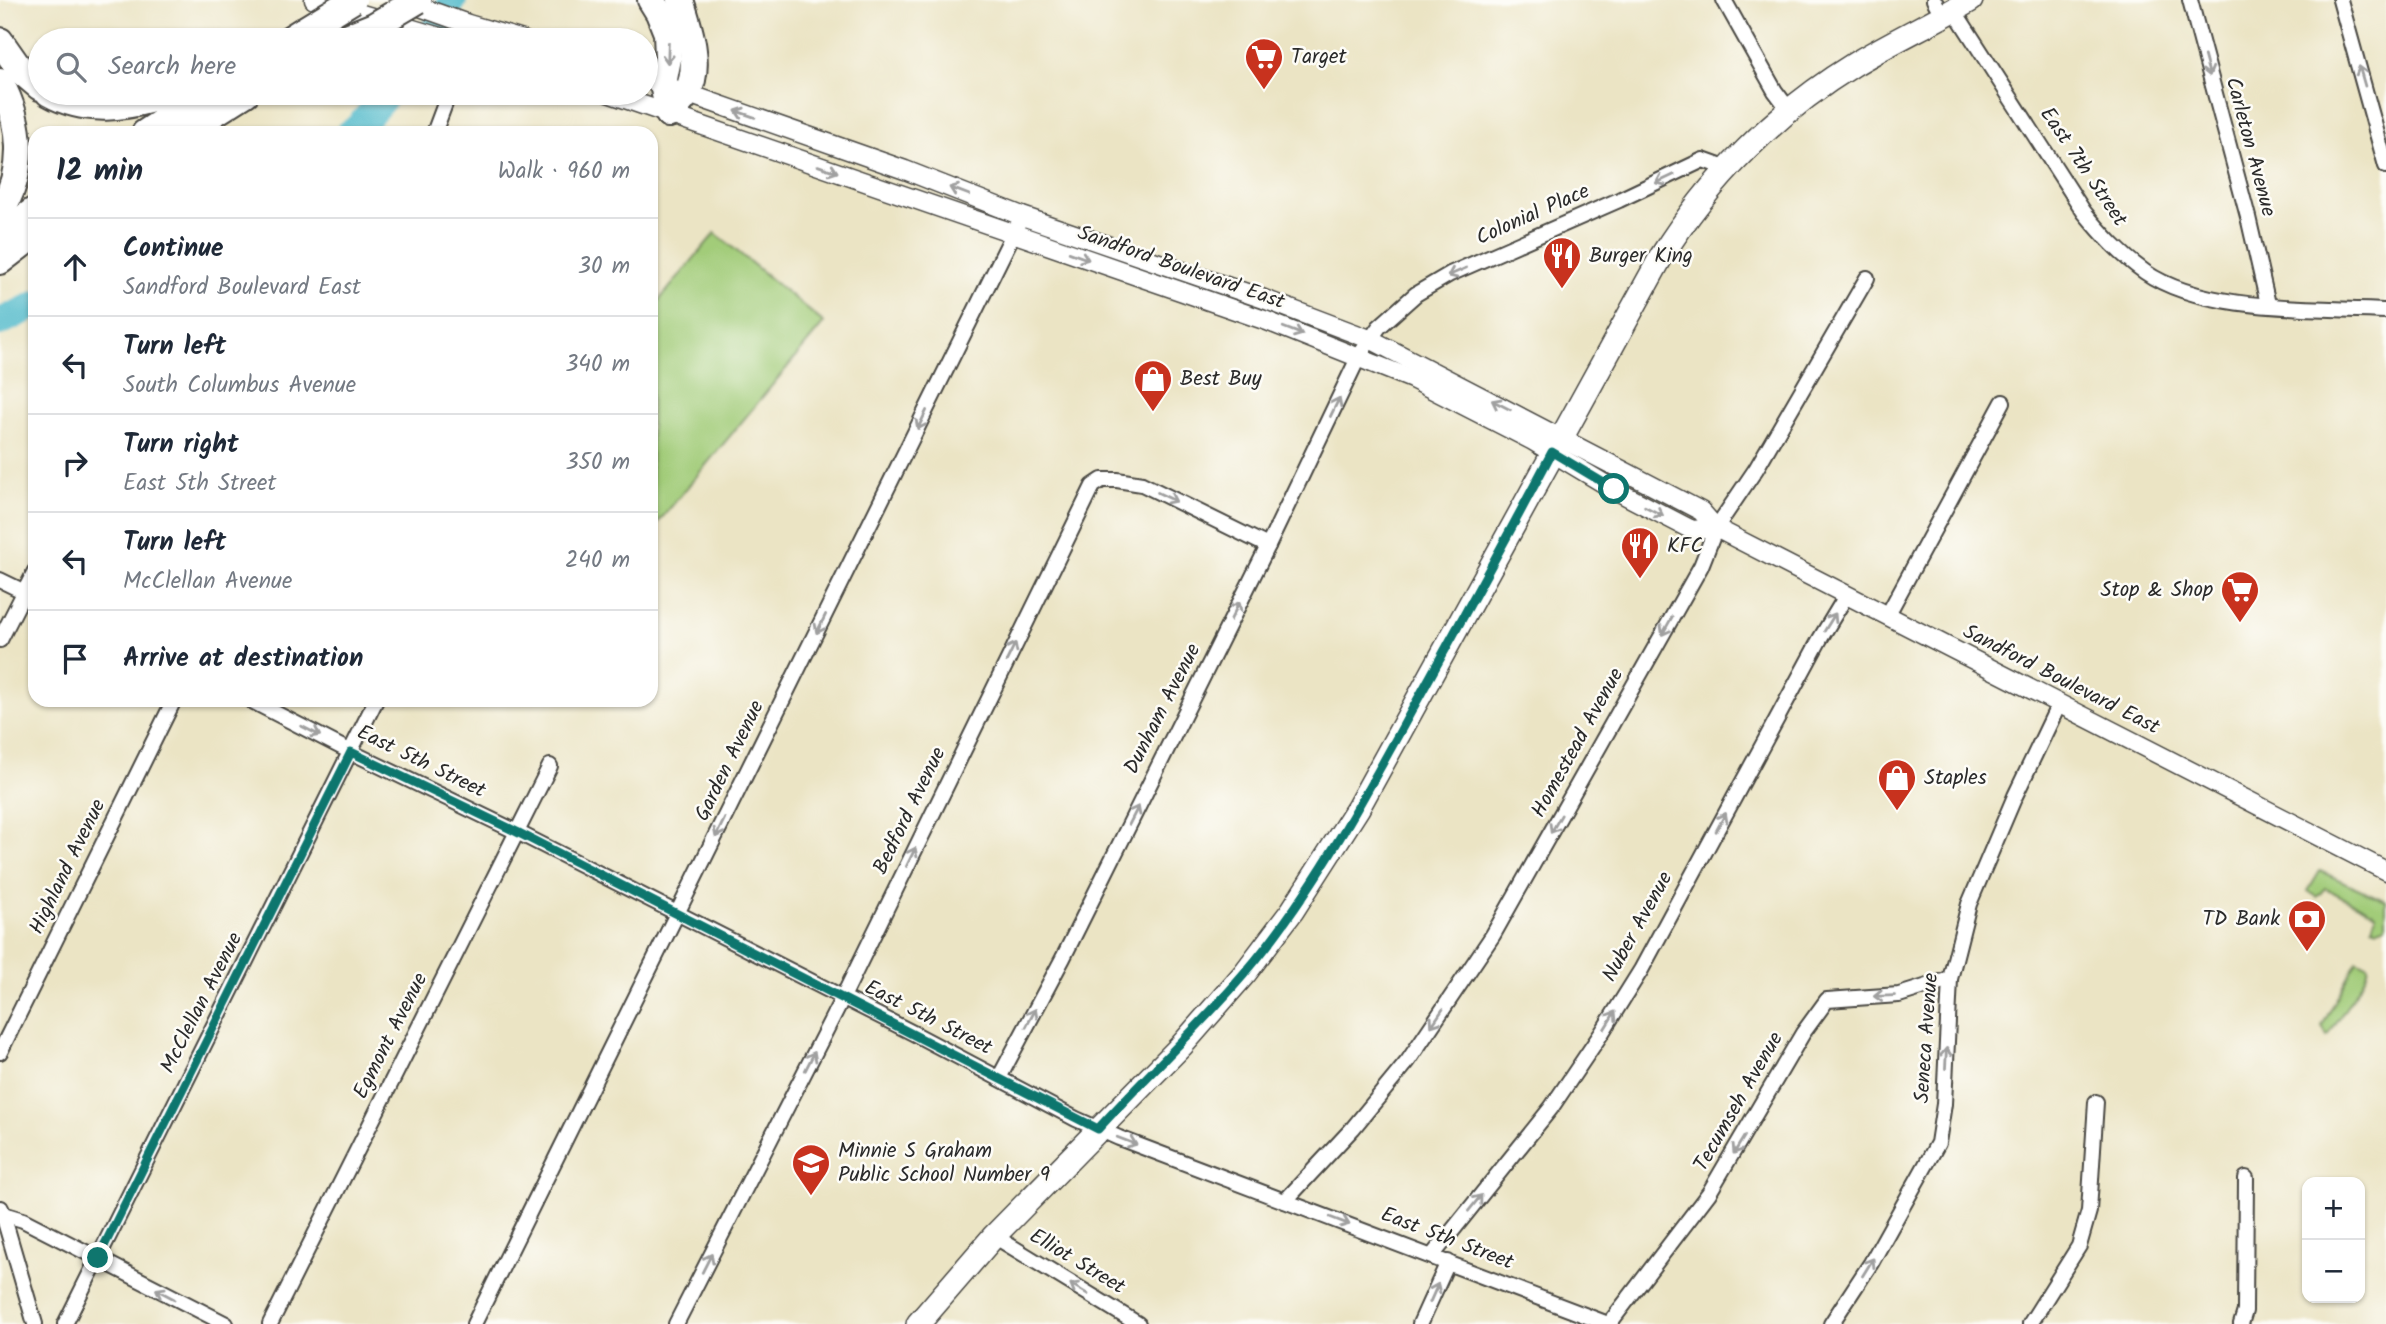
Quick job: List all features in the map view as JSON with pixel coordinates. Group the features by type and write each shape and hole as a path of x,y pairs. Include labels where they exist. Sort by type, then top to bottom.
{"highway":[{"path":"307,28 353,0"},
{"path":"358,28 408,7"},
{"path":"369,28 408,7"},
{"path":"669,114 665,86 693,68 692,50 670,11"},
{"path":"0,41 28,77"},
{"path":"0,82 16,121 19,145 13,185 0,212"},
{"path":"80,105 131,105"},
{"path":"156,126 187,105"},
{"path":"194,126 227,105"},
{"path":"0,236 28,215"},
{"path":"0,261 28,239"}],"main road":[{"path":"918,1324 994,1236 1213,1010 1292,911 1359,808 1661,257 1695,208 1728,169 1790,111 1852,66 1950,6"}],"street":[{"path":"314,0 408,7 466,28"},
{"path":"400,0 435,28"},
{"path":"1724,0 1775,91 1790,111"},
{"name":"Carleton Avenue","path":"2190,0 2248,217 2268,304"},
{"path":"2340,0 2386,166"},
{"name":"East 7th Street","path":"1950,6 2084,212 2109,243 2147,274 2173,286 2231,301 2386,311"},
{"name":"Sandford Boulevard East","path":"665,86 1372,340 1557,444 1602,483 1692,530 1716,528 2386,872"},
{"path":"437,126 444,105"},
{"name":"Sandford Boulevard East","path":"643,105 1267,321 1359,356 1557,444"},
{"name":"Colonial Place","path":"1359,356 1379,327 1398,308 1450,274 1703,160 1728,169"},
{"name":"Garden Avenue","path":"474,1324 1022,216"},
{"name":"Homestead Avenue","path":"1285,1201 1353,1128 1408,1061 1493,935 1701,566 1716,528 1756,469 1867,278"},
{"name":"Dunham Avenue","path":"999,1078 1069,945 1268,546 1359,356"},
{"path":"1887,616 2003,402"},
{"name":"Bedford Avenue","path":"676,1324 843,997 1093,486 1102,480 1142,484 1268,546"},
{"path":"0,580 28,594"},
{"path":"0,640 28,596"},
{"name":"Nuber Avenue","path":"1432,1256 1551,1108 1601,1034 1641,970 1820,639 1846,596"},
{"name":"Seneca Avenue","path":"1831,1324 1877,1252 1938,1143 1944,1104 1950,979 1969,904 2015,796 2059,704"},
{"name":"Highland Avenue","path":"0,1052 170,707"},
{"name":"East 5th Street","path":"264,707 517,832 1098,1129 1609,1324"},
{"name":"McClellan Avenue","path":"65,1324 373,707"},
{"name":"Egmont Avenue","path":"270,1324 550,766"},
{"name":"Tecumseh Avenue","path":"1609,1324 1710,1192 1803,1033 1828,1000 1899,995 1950,979"},
{"path":"2029,1324 2079,1246 2089,1211 2096,1102"},
{"path":"2241,1324 2245,1311 2246,1178"},
{"path":"1,1211 226,1324"},
{"path":"1,1211 35,1324"},
{"name":"Elliot Street","path":"994,1236 1138,1324"},
{"path":"1420,1324 1448,1262"}],"green space":[{"path":"715,233 824,323 658,523 658,302"},
{"path":"2320,871 2386,901 2386,926 2378,929 2372,927 2376,914 2325,888 2317,897 2308,891"},
{"path":"2357,960 2369,966 2368,972 2327,1036 2322,1026"}],"waterway":[{"path":"436,28 453,0"},
{"path":"359,126 378,105"},
{"path":"0,322 28,308"}],"place":[{"name":"Target","path":"1264,91"},
{"name":"Burger King","path":"1562,290"},
{"name":"Best Buy","path":"1153,413"},
{"name":"KFC","path":"1640,580"},
{"name":"Stop & Shop","path":"2240,624"},
{"name":"Staples","path":"1897,812"},
{"name":"TD Bank","path":"2307,953"},
{"name":"Minnie S Graham Public School Number 9","path":"811,1197"}],"route":[{"path":"98,1258 351,752 517,832 1098,1129 1182,1045 1245,973 1268,945 1327,860 1359,808 1552,452 1614,489"}]}
